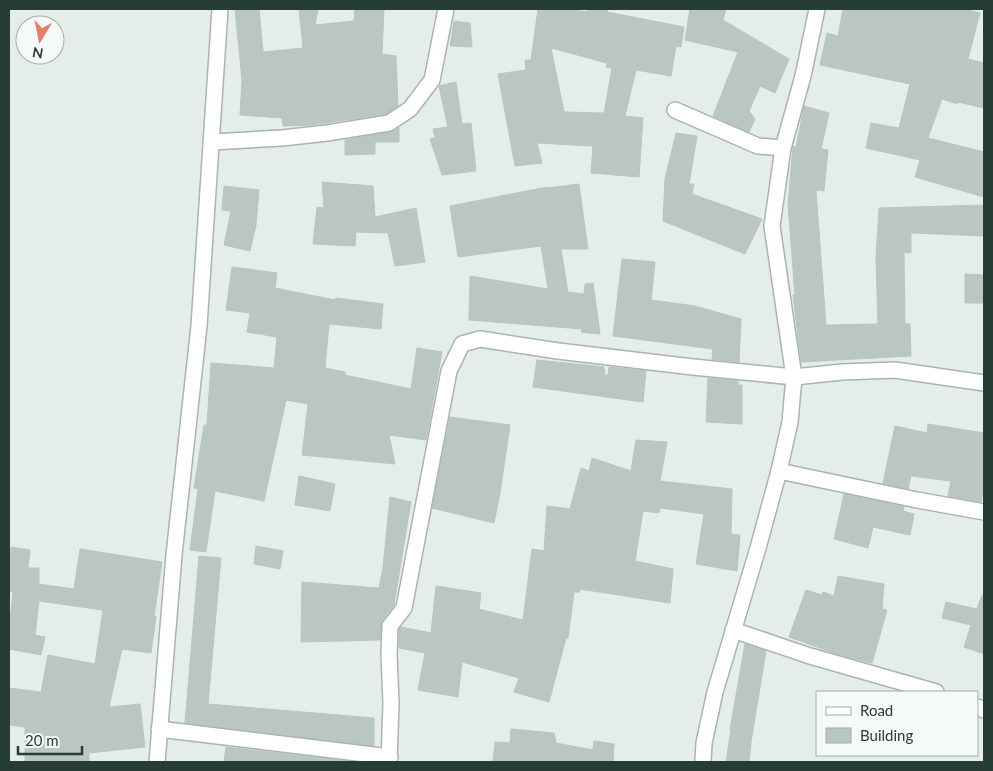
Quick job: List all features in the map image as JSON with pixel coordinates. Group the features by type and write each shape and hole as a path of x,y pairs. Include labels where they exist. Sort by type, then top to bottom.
{"street":[{"path":"156,762 174,555 199,326 220,9"},
{"path":"212,142 291,137 388,122 410,109 432,80 446,9"},
{"path":"702,762 704,742 715,692 758,548 790,422 794,377 772,226 783,148 803,76 817,9"},
{"path":"675,110 758,146 783,148"},
{"path":"159,729 390,760 390,626 404,608 449,371 462,344 480,339 693,367 794,377 842,372 895,370 984,383"},
{"path":"779,470 917,500 984,512"},
{"path":"734,630 810,656 932,691"}],"building":[{"path":"235,9 259,9 263,52 303,48 299,9 318,9 315,25 354,21 355,9 384,9 382,54 396,56 398,106 386,114 311,125 283,126 282,118 240,115 242,80"},
{"path":"538,9 564,9 587,12 588,9 608,9 607,12 684,27 681,47 676,46 671,76 636,70 625,116 643,118 639,177 591,173 593,146 537,143 542,163 515,166 498,74 526,70 525,60 531,60","holes":["551,48 607,63 606,67 612,68 604,113 564,112"]},
{"path":"690,9 726,9 723,20 789,59 775,93 760,86 749,111 755,119 749,132 713,116 738,52 685,40"},
{"path":"843,9 964,9 980,13 968,59 984,63 984,108 958,102 957,104 942,99 928,138 984,152 984,197 915,177 920,160 866,148 871,123 899,128 910,84 820,65 827,33 838,36"},
{"path":"454,21 470,23 472,47 450,46"},
{"path":"456,82 462,124 471,123 476,171 442,175 430,139 435,138 433,129 448,127 439,86"},
{"path":"804,106 829,113 821,149 828,150 824,191 816,190 826,325 878,324 876,257 879,208 984,205 984,236 911,233 911,253 904,252 905,324 910,324 911,356 801,362 793,295 795,295 788,205 793,146 796,147"},
{"path":"399,128 399,142 375,142 375,154 345,155 345,140 390,132"},
{"path":"676,133 697,136 689,184 694,184 692,194 762,219 745,254 663,221 665,179"},
{"path":"322,182 373,186 375,217 416,208 425,262 395,266 388,233 356,232 355,246 313,244 317,207 324,208"},
{"path":"579,184 588,249 561,249 568,292 584,294 585,284 593,283 600,334 581,332 582,329 469,320 470,276 548,289 541,246 458,257 450,206 547,187"},
{"path":"224,186 259,190 256,225 250,251 224,245 231,211 222,210"},
{"path":"622,259 655,262 651,300 695,306 741,319 739,362 712,359 713,349 613,336"},
{"path":"232,267 277,273 275,288 335,300 336,298 383,304 381,329 329,324 325,368 345,372 345,375 411,389 417,348 442,352 426,440 389,435 395,464 302,455 308,404 286,400 264,501 215,491 206,552 190,550 198,489 194,488 204,425 207,425 211,363 274,368 277,337 247,332 250,313 226,310"},
{"path":"965,274 984,275 984,303 965,303"},
{"path":"537,360 604,367 605,375 608,375 609,367 646,371 643,402 533,387"},
{"path":"708,378 738,381 738,385 742,385 742,424 706,422"},
{"path":"450,417 510,425 494,523 432,508"},
{"path":"928,424 984,433 984,486 981,502 948,496 951,481 911,476 908,489 883,483 895,426 927,433"},
{"path":"636,440 667,442 660,481 732,489 731,534 740,535 737,571 696,564 704,514 660,508 659,513 643,511 635,561 673,569 670,603 580,589 580,592 574,592 568,638 566,638 549,702 514,692 519,678 462,662 458,697 418,690 425,653 399,648 399,629 401,627 431,633 436,586 481,593 479,609 523,620 532,549 544,551 547,506 570,509 581,468 589,471 592,458 631,471"},
{"path":"299,476 335,484 330,511 295,505"},
{"path":"844,494 904,507 903,511 914,514 910,535 873,527 868,548 834,539"},
{"path":"390,497 411,502 394,605 382,621 380,640 301,642 302,582 379,588 383,568"},
{"path":"256,546 283,551 280,569 254,564"},
{"path":"11,547 30,550 28,568 39,568 39,584 74,589 80,549 162,562 151,653 122,649 109,707 140,704 145,747 89,753 89,762 25,762 25,727 9,725 9,688 41,692 48,655 95,664 103,610 39,601 35,635 45,637 41,655 9,649 13,592 9,591"},
{"path":"199,556 221,558 208,704 374,718 374,746 185,723"},
{"path":"838,576 884,584 882,609 887,610 872,663 837,654 789,637 806,590 822,595 823,592 834,596"},
{"path":"982,595 984,596 984,654 964,647 971,625 942,618 946,602 977,609"},
{"path":"745,644 766,651 749,762 726,762 730,729"},
{"path":"511,729 554,733 556,743 593,750 594,741 614,744 613,762 493,762 495,742 510,743"},
{"path":"226,747 355,762 224,762"}]}
